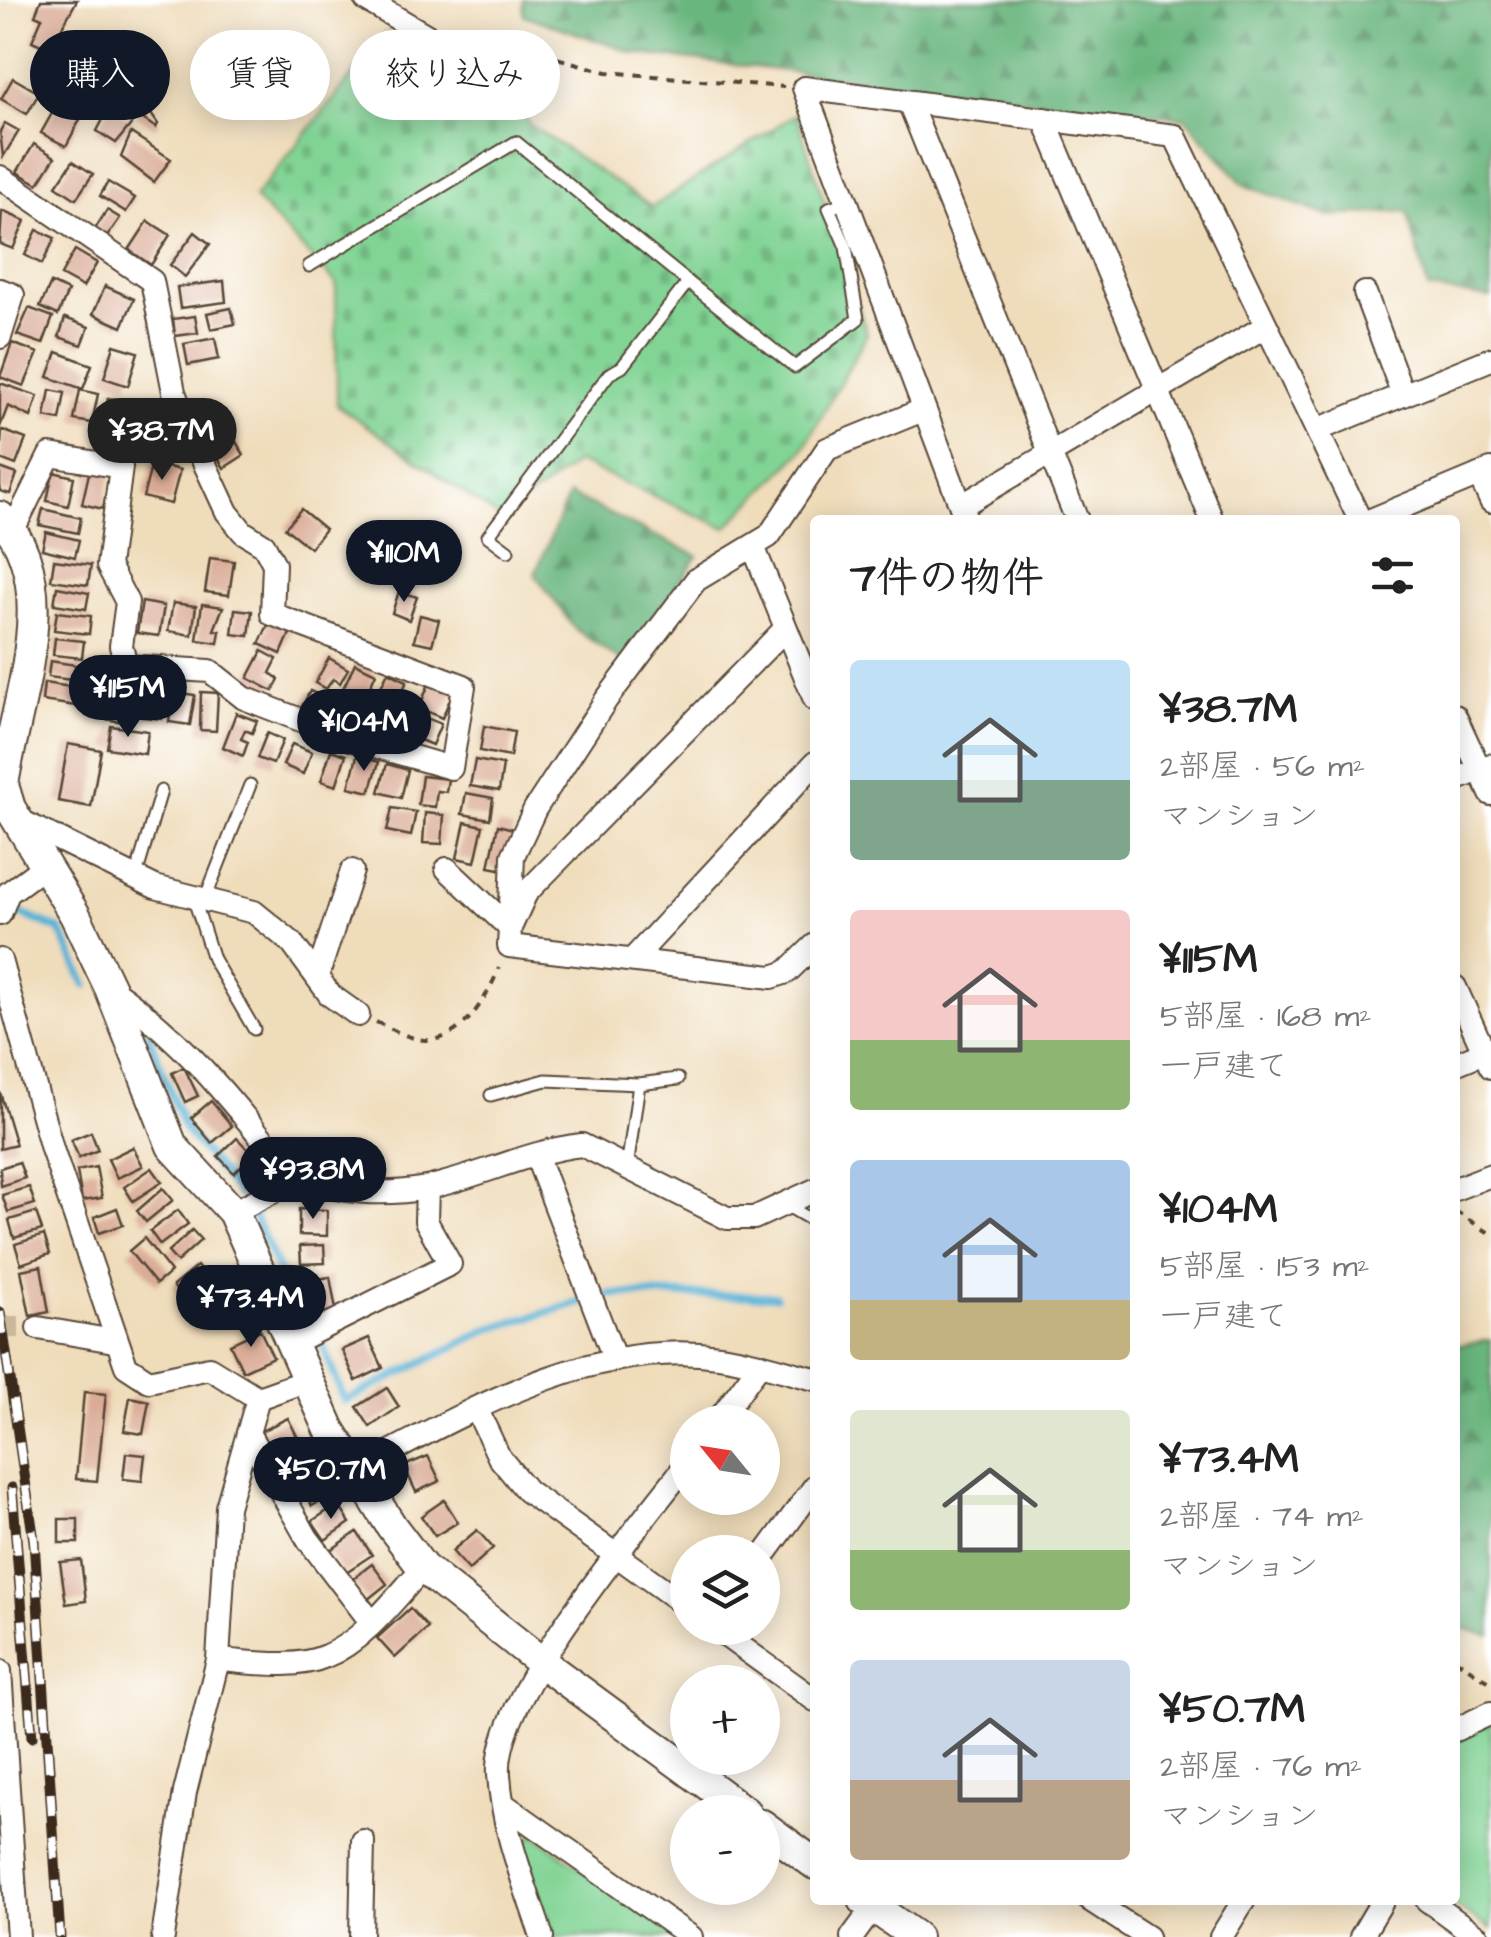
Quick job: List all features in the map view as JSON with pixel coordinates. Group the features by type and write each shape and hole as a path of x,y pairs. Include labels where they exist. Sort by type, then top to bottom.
{"street":[{"path":"366,0 417,30"},
{"path":"1266,326 1050,453 964,513 804,88 1174,136 1358,515"},
{"path":"909,102 1075,515"},
{"path":"1044,119 1210,515"},
{"path":"0,177 152,282 174,392 184,419 228,512 243,532 264,545 274,564 272,614 464,686 451,768 348,738 244,698 210,671 126,666 122,646 127,602 108,566 121,467 50,455 6,523 26,552 34,588 33,620 2,767 2,785 17,819 46,865 110,988 172,1146 233,1212 307,1335 308,1380 354,1471 423,1568 541,1662 722,1795"},
{"path":"0,290 13,295 0,338"},
{"path":"1365,293 1403,395"},
{"path":"1316,430 1491,359"},
{"path":"509,937 513,856 535,808 606,700 696,580 770,536 827,448 923,410"},
{"path":"1383,515 1485,473 1491,501"},
{"path":"753,546 810,688"},
{"path":"509,937 526,893 786,628"},
{"path":"1460,724 1486,767 1491,794"},
{"path":"1460,778 1486,767"},
{"path":"633,959 810,769"},
{"path":"17,819 135,879 254,912 291,942 330,995 358,1014"},
{"path":"0,914 8,893 46,865"},
{"path":"447,869 509,937 633,959 772,976 787,972 810,949"},
{"path":"317,977 352,871"},
{"path":"0,960 47,1130 114,1341 126,1366 149,1380 209,1368 258,1398"},
{"path":"110,988 158,1021 193,1055 296,1180 342,1192 384,1194 427,1188 582,1145 727,1218 754,1218 810,1192"},
{"path":"1460,997 1488,1056 1460,1063"},
{"path":"536,1155 615,1360"},
{"path":"1460,1187 1491,1175"},
{"path":"233,1212 296,1180"},
{"path":"307,1335 450,1264 426,1221 427,1188"},
{"path":"38,1328 114,1341"},
{"path":"354,1471 476,1408 556,1376 615,1360 686,1353 760,1364 810,1378"},
{"path":"730,1405 760,1364"},
{"path":"258,1398 308,1380"},
{"path":"163,1937 185,1792 218,1660 227,1507 258,1398"},
{"path":"476,1408 498,1457 527,1491 670,1594"},
{"path":"248,1434 306,1538 372,1623"},
{"path":"542,1937 513,1847 498,1772 511,1717 541,1662 670,1486"},
{"path":"779,1535 810,1493"},
{"path":"218,1660 293,1664 328,1656 372,1623 423,1568"},
{"path":"741,1645 810,1691"},
{"path":"0,1672 18,1937"},
{"path":"1460,1728 1491,1713"},
{"path":"506,1806 690,1937"},
{"path":"780,1838 810,1860"},
{"path":"361,1937 363,1841"},
{"path":"852,1937 870,1905"},
{"path":"876,1905 916,1937"},
{"path":"1100,1905 1147,1937"},
{"path":"1220,1937 1241,1905"},
{"path":"1360,1937 1380,1905"},
{"path":"1434,1905 1478,1937"}],"lane":[{"path":"309,266 516,142 796,366 858,319 846,246 829,208 846,202"},
{"path":"508,551 488,536 608,374 622,367 688,282"},
{"path":"250,785 199,898 212,959 254,1030"},
{"path":"135,879 161,791"},
{"path":"491,1095 546,1080 639,1084 678,1079"},
{"path":"627,1168 639,1084"},
{"path":"784,1203 810,1219"}],"path":[{"path":"560,58 607,72 804,88"},
{"path":"358,1014 407,1036 430,1040 449,1033 483,1000 509,937"},
{"path":"1460,1214 1491,1234"},
{"path":"1460,1662 1491,1683"}],"green space":[{"path":"523,0 1491,0 1491,298 1428,289 1407,211 1328,216 1244,185 1185,118 633,53 524,15"},
{"path":"350,79 350,120 527,120 652,207 796,114 867,334 802,451 726,528 577,462 501,519 337,405 336,283 254,198 317,120 330,120 330,104"},
{"path":"569,495 698,556 623,662 575,629 535,574"},
{"path":"1491,1340 1491,1636 1460,1627 1460,1345"},
{"path":"1491,1722 1491,1929 1454,1905 1460,1905 1460,1734"},
{"path":"532,1833 676,1937 552,1937 522,1848"}],"building":[{"path":"41,0 77,0 60,30 37,30 42,18 35,15"},
{"path":"13,78 30,88 27,114 1,99"},
{"path":"48,120 80,120 66,146 41,133"},
{"path":"103,120 133,122 116,143 97,131"},
{"path":"5,123 19,131 3,157 0,131"},
{"path":"131,133 171,159 154,182 121,157"},
{"path":"34,144 55,157 38,184 17,172"},
{"path":"73,161 93,174 76,199 56,186"},
{"path":"108,182 135,198 126,212 100,196"},
{"path":"107,210 120,218 107,237 95,229"},
{"path":"2,211 25,221 13,249 0,244"},
{"path":"148,221 170,235 151,265 129,250"},
{"path":"37,230 55,238 42,264 25,255"},
{"path":"195,232 210,244 185,277 170,265"},
{"path":"75,250 97,263 83,287 61,275"},
{"path":"224,281 226,302 180,308 177,287"},
{"path":"51,283 68,291 58,315 40,307"},
{"path":"105,286 134,299 122,327 93,314"},
{"path":"29,308 53,317 43,344 17,335"},
{"path":"231,308 235,324 211,329 207,313"},
{"path":"195,316 198,333 175,336 173,319"},
{"path":"65,318 89,327 82,345 59,337"},
{"path":"215,338 219,359 188,365 184,344"},
{"path":"12,343 38,353 24,386 0,377"},
{"path":"114,345 138,352 128,386 104,378"},
{"path":"57,352 92,365 83,389 48,377"},
{"path":"0,383 38,396 31,417 8,406 0,427"},
{"path":"50,390 65,393 60,420 45,417"},
{"path":"80,390 98,394 92,423 74,420"},
{"path":"108,398 131,402 124,440 101,436"},
{"path":"2,430 26,439 16,465 0,459"},
{"path":"232,435 244,455 224,468 212,448"},
{"path":"152,463 180,470 171,504 143,497"},
{"path":"0,468 17,474 10,494 0,491"},
{"path":"90,469 111,473 103,509 82,504"},
{"path":"53,472 74,477 68,506 47,501"},
{"path":"43,509 81,518 78,533 39,525"},
{"path":"301,509 325,529 310,548 285,528"},
{"path":"46,532 79,540 75,557 42,549"},
{"path":"210,558 234,561 229,595 205,592"},
{"path":"54,560 91,565 88,585 51,580"},
{"path":"57,587 89,593 86,609 54,604"},
{"path":"399,591 417,597 409,620 392,613"},
{"path":"142,602 164,606 159,636 137,633"},
{"path":"173,603 196,606 192,635 168,631"},
{"path":"202,604 223,607 214,630 220,631 218,643 197,640"},
{"path":"235,609 252,611 249,636 232,634"},
{"path":"57,612 91,616 89,634 54,630"},
{"path":"420,615 439,620 432,645 414,641"},
{"path":"270,621 291,631 281,654 259,644"},
{"path":"55,638 84,641 82,658 53,655"},
{"path":"262,651 277,659 270,673 279,679 273,691 248,678"},
{"path":"329,658 348,669 340,683 333,679 326,689 315,683"},
{"path":"50,661 82,666 80,681 48,677"},
{"path":"355,663 376,673 366,695 360,693 355,702 340,695"},
{"path":"388,672 407,681 398,701 378,693"},
{"path":"431,679 454,690 442,718 419,708"},
{"path":"44,683 78,688 76,706 42,701"},
{"path":"310,691 345,707 337,723 302,707"},
{"path":"173,692 195,695 190,725 169,722"},
{"path":"201,692 218,693 216,731 200,730"},
{"path":"95,693 115,696 114,703 128,706 125,722 91,717"},
{"path":"145,693 164,695 162,719 142,717"},
{"path":"374,698 396,707 388,728 366,719"},
{"path":"236,713 257,721 252,733 245,730 241,739 248,742 243,756 223,747"},
{"path":"416,714 441,724 432,745 408,735"},
{"path":"111,726 148,731 145,754 107,748"},
{"path":"484,726 514,732 510,757 480,751"},
{"path":"267,733 283,740 273,764 257,758"},
{"path":"68,744 101,750 91,807 58,801"},
{"path":"292,744 312,752 303,774 283,765"},
{"path":"331,750 346,755 336,786 321,781"},
{"path":"357,756 379,762 370,792 349,787"},
{"path":"475,760 503,765 499,791 470,786"},
{"path":"387,764 408,770 401,798 379,792"},
{"path":"422,776 448,779 446,792 437,791 435,807 418,805"},
{"path":"466,793 493,798 490,819 462,814"},
{"path":"392,808 416,812 411,836 387,831"},
{"path":"425,813 444,815 442,844 423,843"},
{"path":"465,822 483,826 475,862 457,858"},
{"path":"498,825 513,829 505,870 489,867"},
{"path":"184,1067 198,1096 185,1102 172,1073"},
{"path":"0,1092 16,1145 0,1149"},
{"path":"211,1101 232,1126 212,1143 191,1118"},
{"path":"91,1132 98,1150 79,1158 71,1140"},
{"path":"237,1138 253,1155 234,1173 218,1156"},
{"path":"133,1147 143,1166 117,1178 108,1159"},
{"path":"19,1162 25,1178 1,1186 0,1168"},
{"path":"96,1167 102,1198 82,1201 77,1171"},
{"path":"152,1168 162,1182 133,1201 124,1187"},
{"path":"29,1187 35,1204 8,1212 2,1195"},
{"path":"163,1188 173,1200 146,1222 137,1211"},
{"path":"117,1208 123,1225 99,1233 94,1217"},
{"path":"299,1209 327,1210 327,1236 299,1235"},
{"path":"178,1210 188,1224 160,1245 150,1231"},
{"path":"36,1212 42,1230 14,1238 9,1220"},
{"path":"192,1230 201,1240 177,1262 168,1252"},
{"path":"44,1235 50,1254 21,1264 15,1244"},
{"path":"144,1238 171,1272 156,1284 129,1251"},
{"path":"324,1245 325,1263 301,1264 300,1246"},
{"path":"41,1266 49,1312 30,1316 21,1270"},
{"path":"197,1266 227,1304 204,1323 173,1286"},
{"path":"330,1277 336,1310 318,1314 312,1280"},
{"path":"260,1330 273,1357 243,1371 230,1344"},
{"path":"369,1338 383,1368 356,1381 342,1350"},
{"path":"387,1388 399,1407 370,1427 357,1407"},
{"path":"84,1392 106,1394 97,1481 76,1479"},
{"path":"130,1397 149,1401 143,1434 124,1431"},
{"path":"288,1418 297,1436 270,1449 261,1431"},
{"path":"304,1443 314,1462 287,1476 278,1457"},
{"path":"126,1453 145,1455 142,1481 123,1479"},
{"path":"428,1456 440,1481 416,1492 404,1466"},
{"path":"323,1475 333,1494 312,1506 302,1487"},
{"path":"444,1500 458,1522 435,1536 421,1516"},
{"path":"338,1504 350,1523 325,1540 312,1521"},
{"path":"59,1519 78,1519 78,1543 59,1543"},
{"path":"477,1530 493,1548 469,1570 452,1551"},
{"path":"357,1532 372,1555 343,1574 328,1552"},
{"path":"81,1560 86,1601 66,1604 60,1562"},
{"path":"372,1564 387,1584 367,1600 351,1580"},
{"path":"410,1608 428,1628 395,1658 377,1638"}],"waterway":[{"path":"12,910 60,930 86,985"},
{"path":"148,1034 185,1130 240,1195"},
{"path":"253,1214 282,1277"},
{"path":"303,1296 345,1401 489,1329 610,1294 775,1296"}],"tunnel":[{"path":"0,1327 19,1327"}],"railway":[{"path":"0,1312 34,1541 60,1937"},
{"path":"12,1488 32,1737"}]}
